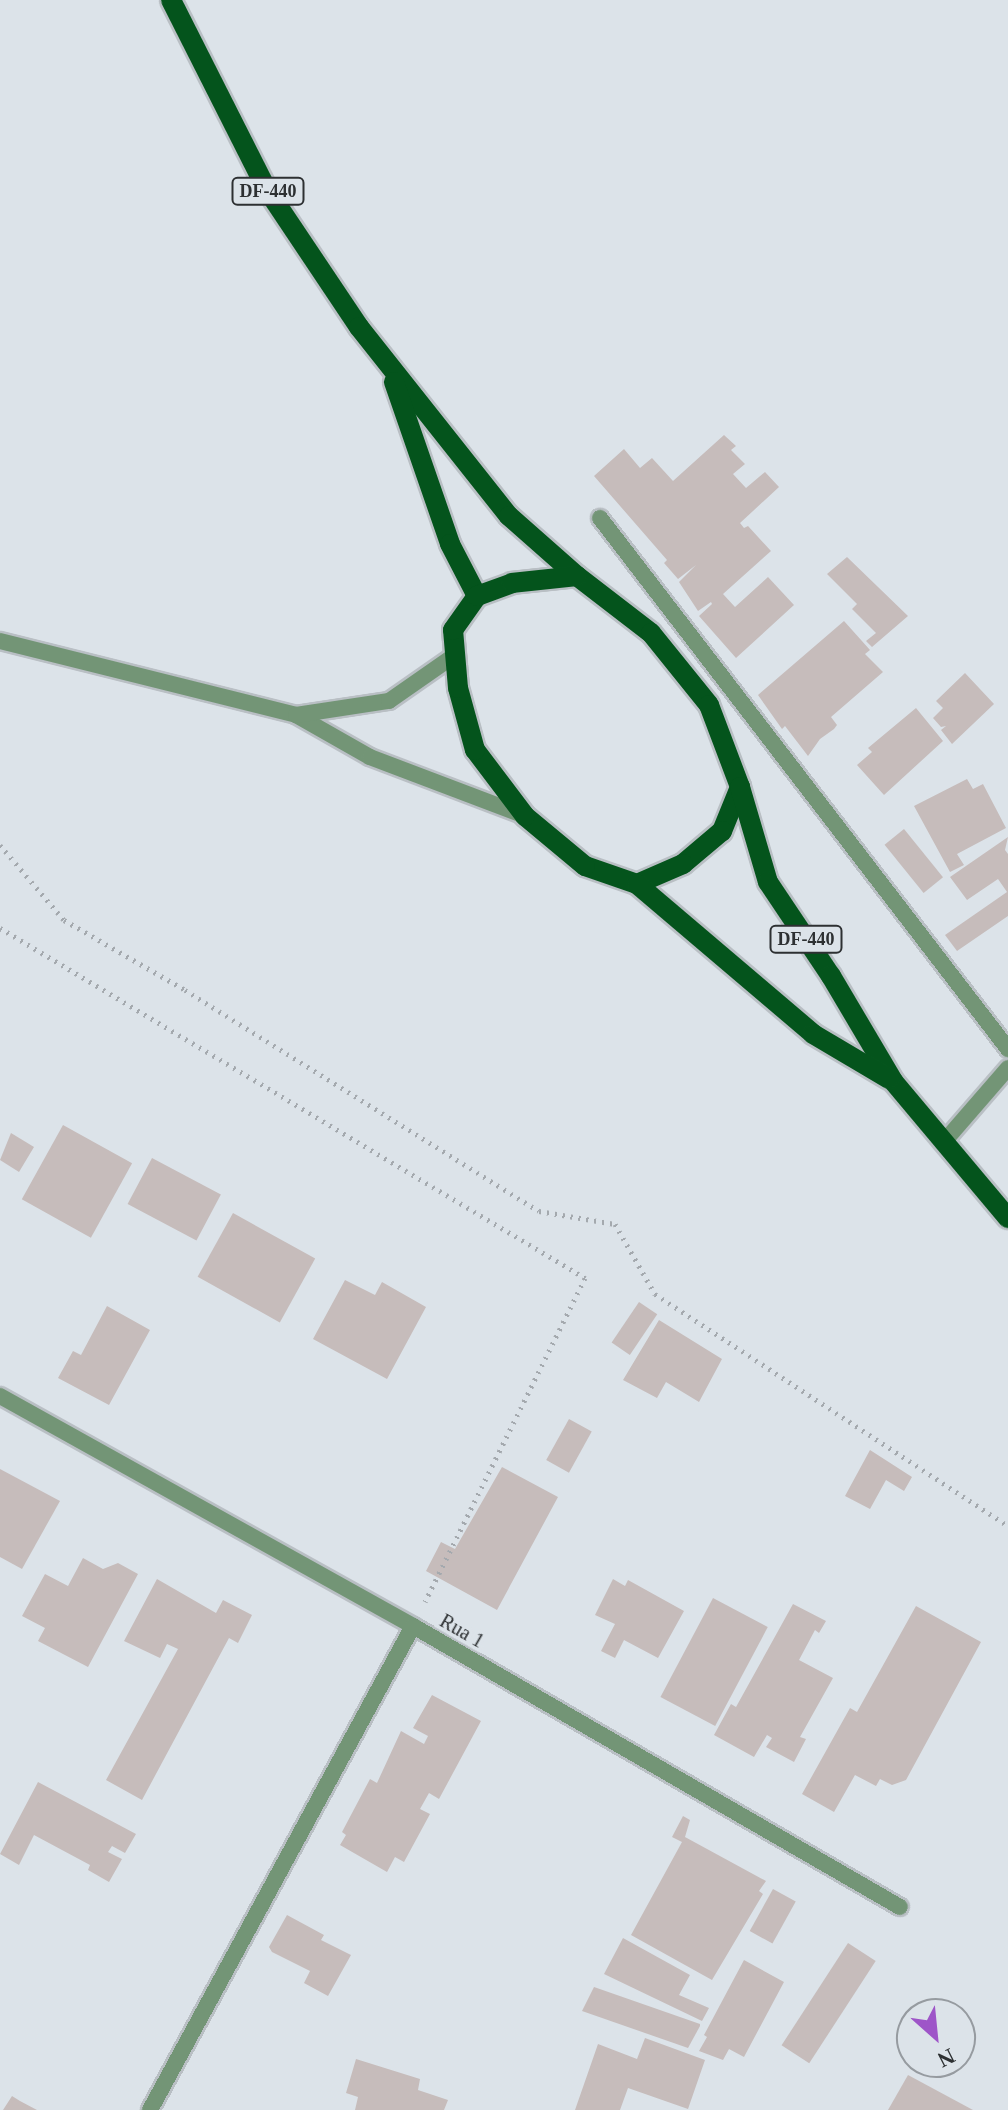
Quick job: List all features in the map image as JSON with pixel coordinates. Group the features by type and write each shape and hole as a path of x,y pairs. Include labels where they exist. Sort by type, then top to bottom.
{"main road":[{"name":"DF-440","path":"171,0 266,188 389,367 509,516 577,576"},
{"name":"DF-440","path":"389,367 450,544 477,596"},
{"path":"577,576 651,633 709,705 740,787 722,831 683,864 637,884 585,866 525,816 475,750 458,688 453,630 477,596 512,583 577,576"},
{"name":"DF-440","path":"740,787 768,882 831,976 893,1081 1008,1218"},
{"name":"DF-440","path":"637,884 813,1034 893,1081"}],"street":[{"path":"600,518 1008,1049"},
{"path":"0,641 296,715 370,757 525,816"},
{"path":"296,715 389,701 455,655"},
{"path":"943,1143 1008,1068"},
{"name":"Rua 1","path":"0,1396 413,1626 900,1907"},
{"path":"150,2110 413,1626"}],"path":[{"path":"0,845 64,920 185,990 539,1211 615,1224 655,1294 1008,1526"},
{"path":"0,928 585,1278 413,1626"}],"building":[{"path":"724,435 736,446 731,450 745,464 733,474 746,488 765,472 779,487 740,523 744,528 748,526 771,551 723,594 735,607 768,577 794,605 736,658 699,616 711,602 698,611 679,582 696,565 678,579 664,563 667,560 594,476 624,449 640,468 652,458 673,481"},
{"path":"847,557 908,616 872,647 866,641 876,633 852,609 857,604 827,574"},
{"path":"844,621 870,650 865,654 883,672 831,717 837,725 820,739 808,756 785,726 782,729 758,695"},
{"path":"965,673 994,704 952,744 941,730 946,726 941,727 933,718 943,708 936,701"},
{"path":"916,708 943,741 884,795 857,765 872,752 868,748"},
{"path":"967,779 973,789 983,784 1006,828 957,854 964,865 950,872 914,806"},
{"path":"904,829 943,877 924,893 885,845"},
{"path":"1008,837 1005,850 1008,854 1008,916 957,951 945,935 1007,892 998,879 967,900 950,877"},
{"path":"63,1125 132,1163 91,1238 22,1199"},
{"path":"11,1133 34,1147 19,1172 0,1160"},
{"path":"152,1158 221,1195 196,1241 128,1204"},
{"path":"233,1213 315,1259 280,1322 198,1277"},
{"path":"345,1280 375,1295 382,1282 426,1307 387,1379 313,1339"},
{"path":"639,1302 657,1314 630,1355 612,1343"},
{"path":"107,1306 150,1330 109,1405 58,1378 73,1351 81,1355"},
{"path":"659,1320 722,1359 699,1402 666,1382 657,1398 623,1380"},
{"path":"569,1419 592,1432 569,1473 546,1460"},
{"path":"870,1450 912,1477 904,1491 886,1480 870,1509 845,1496"},
{"path":"502,1467 558,1497 497,1610 426,1571 441,1542 455,1549"},
{"path":"0,1469 60,1501 22,1569 0,1557"},
{"path":"83,1558 103,1569 118,1563 138,1574 88,1667 38,1641 45,1628 22,1616 45,1574 68,1586"},
{"path":"157,1579 216,1613 223,1600 252,1615 238,1643 229,1638 142,1800 106,1780 178,1649 167,1644 160,1658 124,1641"},
{"path":"613,1579 625,1586 628,1580 684,1611 658,1658 624,1640 615,1658 601,1651 615,1624 595,1615"},
{"path":"713,1598 768,1627 715,1726 660,1697"},
{"path":"793,1604 826,1621 819,1633 815,1630 799,1660 833,1678 800,1737 806,1739 794,1762 766,1747 772,1738 767,1735 754,1757 714,1735 731,1704 736,1707"},
{"path":"916,1606 981,1642 906,1780 892,1785 880,1779 876,1786 855,1775 834,1812 802,1794 850,1708 857,1712"},
{"path":"432,1695 481,1721 439,1799 429,1793 420,1809 430,1814 404,1862 395,1857 387,1872 340,1845 346,1835 342,1832 370,1779 377,1783 401,1731 424,1744 428,1736 413,1728"},
{"path":"38,1782 136,1834 125,1853 112,1846 108,1852 122,1859 109,1882 88,1870 90,1865 34,1835 19,1865 0,1854"},
{"path":"683,1816 690,1820 685,1837 766,1881 759,1891 763,1894 712,1980 631,1935 682,1842 672,1837"},
{"path":"773,1889 796,1902 772,1944 750,1931"},
{"path":"287,1915 324,1935 321,1940 351,1955 328,1996 304,1983 310,1971 272,1952 269,1947"},
{"path":"623,1938 690,1975 679,1995 709,2008 702,2021 604,1974"},
{"path":"848,1943 876,1961 809,2063 782,2045"},
{"path":"744,1960 784,1982 744,2057 729,2049 723,2060 699,2051 707,2037 704,2035"},
{"path":"594,1987 700,2026 688,2048 582,2011"},
{"path":"645,2038 705,2060 688,2109 628,2088 620,2110 575,2110 598,2044 637,2059"},
{"path":"356,2059 420,2079 418,2090 448,2100 444,2110 355,2110 358,2097 346,2093"},
{"path":"906,2078 914,2078 973,2110 888,2110"},
{"path":"12,2096 20,2101 37,2110 3,2110"}]}
